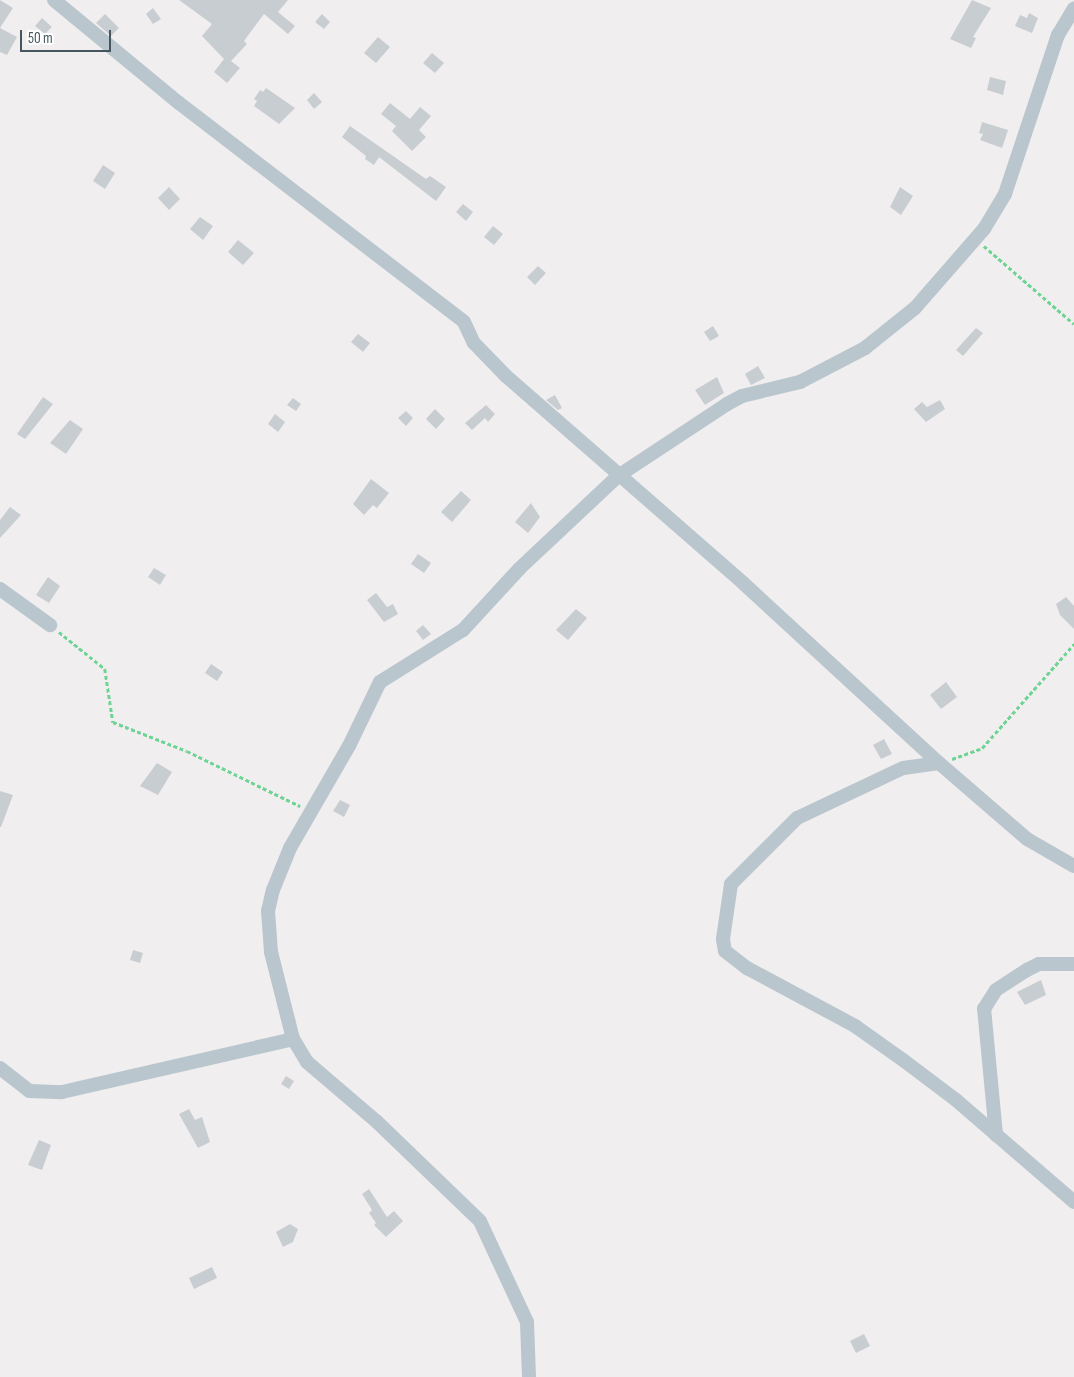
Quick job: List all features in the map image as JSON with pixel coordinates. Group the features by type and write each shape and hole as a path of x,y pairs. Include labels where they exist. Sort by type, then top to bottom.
{"street":[{"path":"54,0 179,103 464,322 474,343 490,361 618,476 742,582 939,763 1027,839 1074,866"},
{"path":"529,1377 527,1322 480,1221 376,1121 307,1062 293,1039 276,980 268,911 272,890 290,848 312,812 380,682 463,630 519,569 618,476 742,396 800,382 865,348 915,308 975,239 995,212 1012,178 1058,35 1074,8"},
{"path":"0,589 50,625"},
{"path":"939,763 907,766 797,818 731,884 723,944 728,956 747,968 856,1026 956,1100 1074,1202"},
{"path":"996,1135 984,1010 996,990 1027,970 1039,964 1074,964"},
{"path":"0,1068 29,1091 62,1092 293,1039"}],"path":[{"path":"975,239 1074,324"},
{"path":"50,625 105,669 113,722 187,751 312,812"},
{"path":"939,763 982,748 1074,644"}],"building":[{"path":"0,0 13,8 0,28"},
{"path":"179,0 288,0 278,12 295,26 288,34 264,14 244,41 247,44 231,61 240,68 227,83 214,72 224,59 202,36 212,24"},
{"path":"972,0 991,8 973,37 976,38 971,48 950,39"},
{"path":"153,8 161,19 153,24 146,14"},
{"path":"1029,13 1038,18 1032,33 1015,26 1020,15 1027,18"},
{"path":"105,14 119,28 111,36 96,23"},
{"path":"322,14 330,22 324,29 315,22"},
{"path":"42,18 52,27 45,34 35,26"},
{"path":"0,28 17,37 7,55 0,52"},
{"path":"378,37 390,47 376,63 364,53"},
{"path":"432,53 444,63 435,73 423,63"},
{"path":"990,77 1006,81 1003,95 987,90"},
{"path":"266,88 295,108 279,124 254,106 257,101 254,99 260,90 263,92"},
{"path":"314,93 322,102 314,109 307,100"},
{"path":"390,103 410,119 420,107 431,116 419,130 426,137 412,151 392,131 396,126 381,114"},
{"path":"982,122 1008,130 1002,148 980,140 983,134 979,133"},
{"path":"350,126 426,179 430,176 446,187 436,201 379,157 374,165 365,159 366,156 342,137"},
{"path":"103,165 115,173 105,189 93,181"},
{"path":"169,187 180,199 169,210 158,198"},
{"path":"900,187 913,196 901,215 890,207"},
{"path":"463,204 473,212 466,221 456,212"},
{"path":"200,217 213,226 203,240 190,229"},
{"path":"493,226 503,234 494,245 484,237"},
{"path":"238,240 254,253 243,265 228,252"},
{"path":"538,266 546,273 535,285 527,277"},
{"path":"713,326 719,336 710,341 704,332"},
{"path":"976,328 983,333 963,356 956,350"},
{"path":"358,334 370,343 363,352 351,342"},
{"path":"758,366 765,378 751,385 745,374"},
{"path":"717,377 724,393 705,405 695,390"},
{"path":"555,395 562,408 558,410 546,400"},
{"path":"43,397 53,404 25,439 17,434"},
{"path":"293,398 301,404 296,411 287,405"},
{"path":"940,400 945,409 926,422 914,409 922,402 927,407"},
{"path":"486,405 495,414 488,422 485,418 472,430 465,423"},
{"path":"435,409 445,419 436,429 426,419"},
{"path":"406,411 413,418 406,426 398,418"},
{"path":"275,414 285,422 278,432 268,424"},
{"path":"70,420 83,429 66,454 50,443"},
{"path":"371,479 389,493 377,508 373,505 364,515 353,504"},
{"path":"461,491 471,500 452,522 441,512"},
{"path":"531,503 540,517 528,533 515,522"},
{"path":"10,507 21,515 0,538 0,520"},
{"path":"418,554 431,563 424,573 411,564"},
{"path":"154,568 166,575 160,585 148,577"},
{"path":"48,577 60,586 49,603 36,595"},
{"path":"376,593 387,607 393,604 398,614 384,622 367,600"},
{"path":"1066,597 1074,606 1074,629 1060,615 1056,604"},
{"path":"576,609 587,618 568,640 556,630"},
{"path":"423,625 431,634 423,640 416,631"},
{"path":"211,664 223,672 217,681 205,673"},
{"path":"946,682 957,697 941,709 930,695"},
{"path":"884,739 892,754 881,759 873,745"},
{"path":"157,763 172,772 158,795 140,786"},
{"path":"0,791 13,795 1,827 0,827"},
{"path":"340,800 350,805 344,817 333,811"},
{"path":"133,950 143,953 140,963 130,960"},
{"path":"1041,980 1046,995 1025,1005 1017,992"},
{"path":"286,1076 294,1081 289,1089 281,1084"},
{"path":"189,1109 195,1120 202,1117 210,1142 198,1148 179,1114"},
{"path":"39,1140 51,1145 42,1170 28,1165"},
{"path":"369,1189 387,1217 394,1211 403,1221 386,1237 374,1225 376,1223 369,1213 372,1210 362,1194"},
{"path":"290,1224 298,1229 293,1242 283,1247 276,1232"},
{"path":"212,1267 217,1278 194,1289 189,1278"},
{"path":"864,1334 870,1346 856,1353 850,1341"}]}
